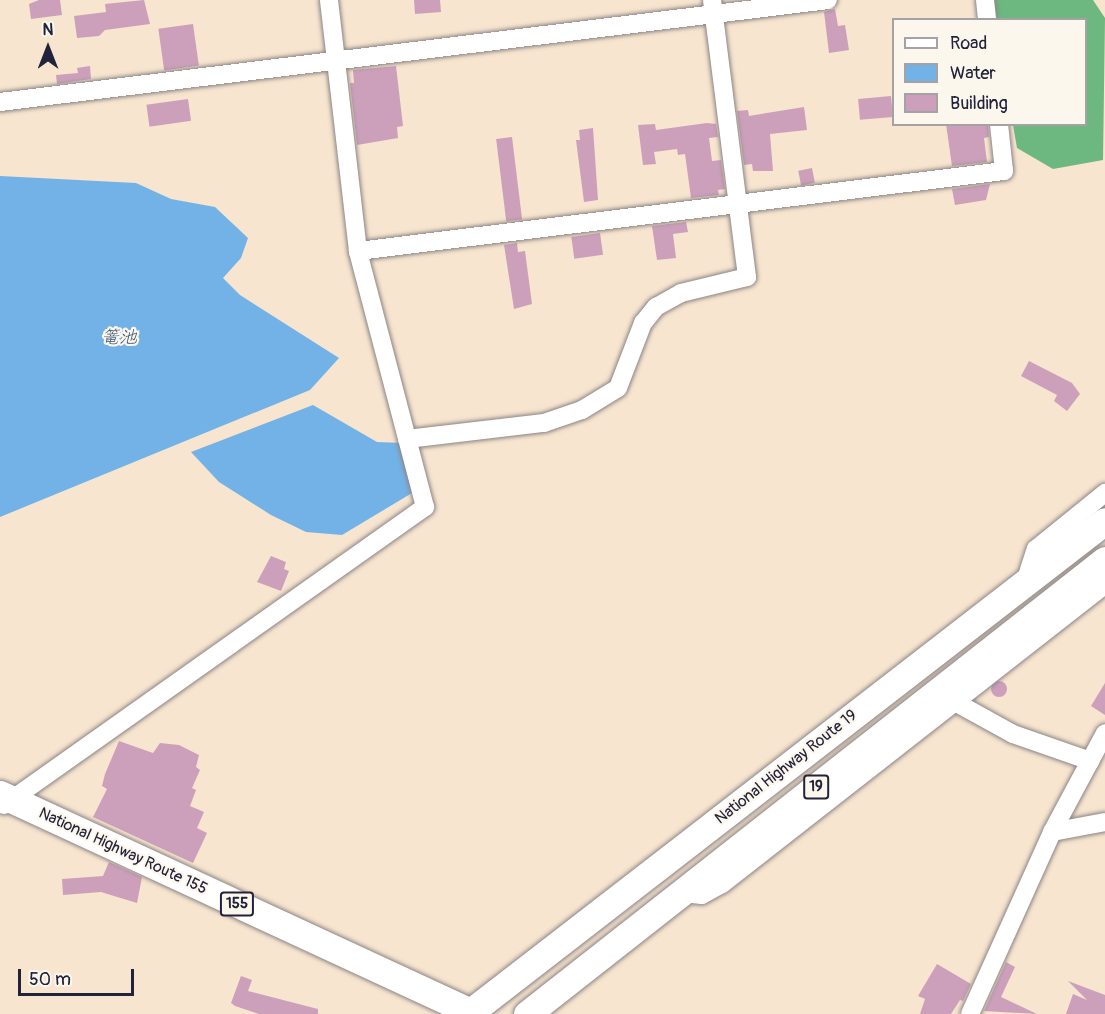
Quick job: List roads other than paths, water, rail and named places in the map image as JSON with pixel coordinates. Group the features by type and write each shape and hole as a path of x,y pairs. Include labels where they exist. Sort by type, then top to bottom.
{"highway":[{"name":"National Highway Route 19","path":"471,1014 1105,521"},
{"name":"19","path":"527,1014 1105,560"},
{"name":"National Highway Route 155","path":"4,800 471,1014"}],"street":[{"path":"4,800 424,507 358,251 329,0"},
{"path":"0,102 336,60 712,8 828,0"},
{"path":"985,0 987,18"},
{"path":"407,439 544,423 582,410 618,388 643,323 656,307 681,292 747,277 712,8"},
{"path":"358,251 1004,171 999,126"},
{"path":"1025,582 1036,549 1105,493"},
{"path":"683,892 702,895 722,884 1105,585"},
{"path":"955,702 1013,734 1090,761"},
{"path":"970,1014 1052,832 1103,739"},
{"path":"1052,832 1105,822"}],"water":[{"name":"篭池","path":"0,176 136,183 171,199 215,207 248,238 241,258 223,278 240,295 339,358 310,390 0,517"},
{"path":"313,405 377,442 403,443 412,493 342,535 306,532 271,515 219,482 191,452"}]}
